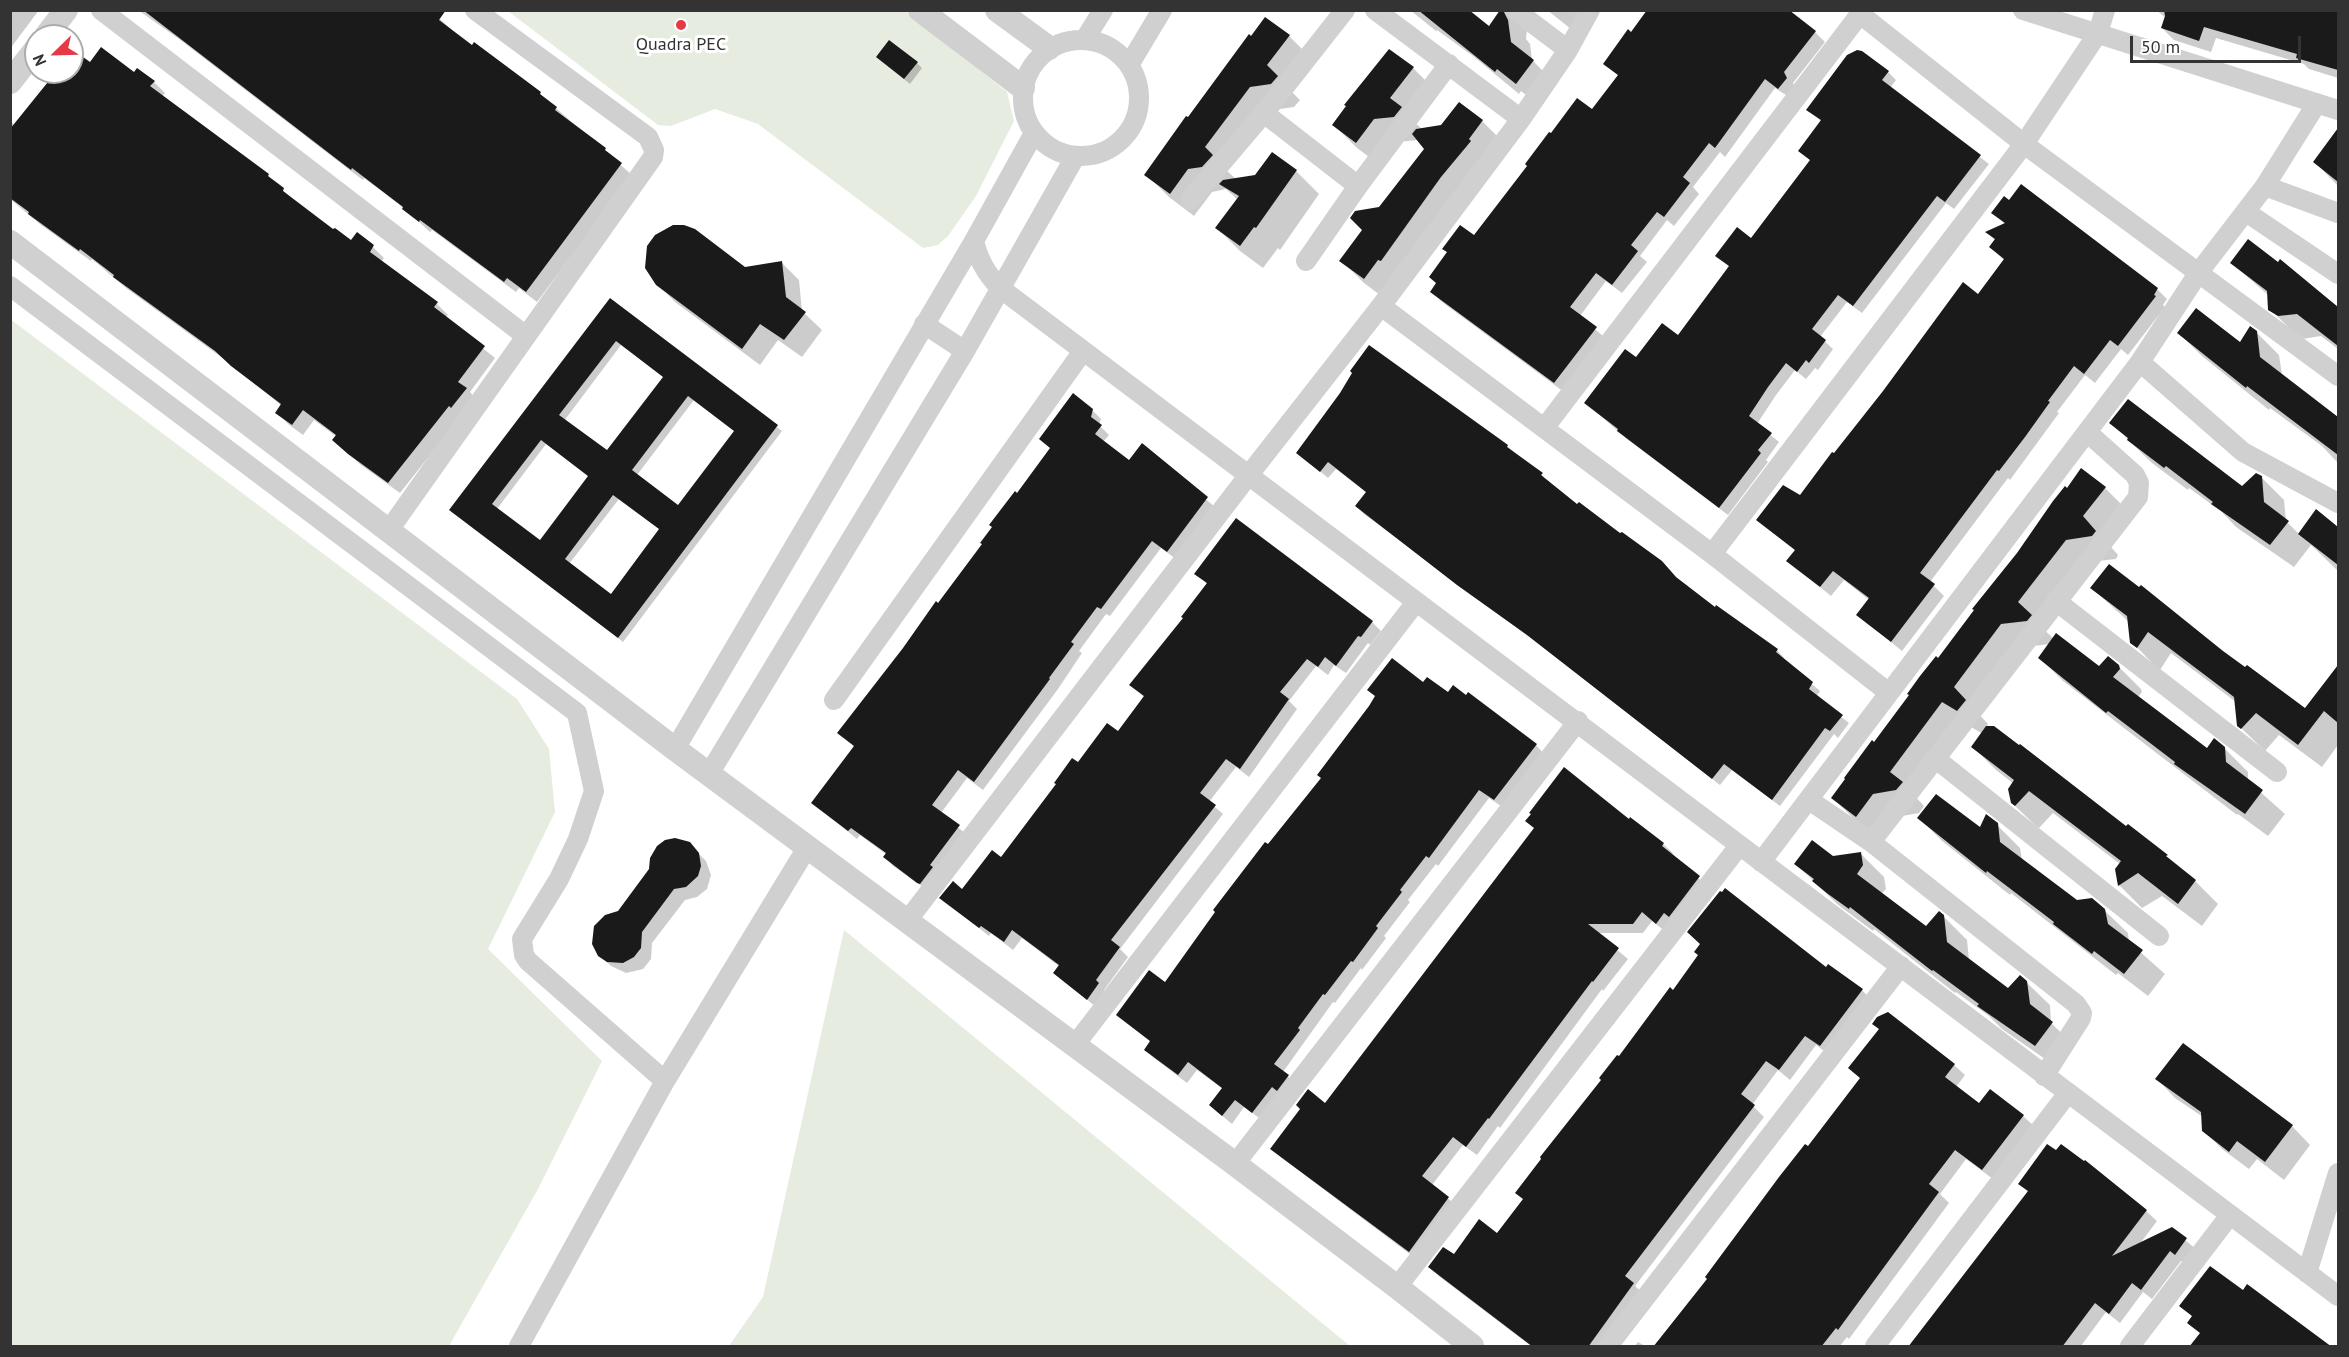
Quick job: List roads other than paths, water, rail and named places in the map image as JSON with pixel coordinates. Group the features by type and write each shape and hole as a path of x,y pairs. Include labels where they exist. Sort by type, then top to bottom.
{"street":[{"path":"55,24 66,10"},
{"path":"101,10 526,336"},
{"path":"389,530 653,157 654,150 648,137 475,10"},
{"path":"920,10 1023,88"},
{"path":"997,10 1049,48"},
{"path":"1085,39 1103,10"},
{"path":"1129,65 1162,10"},
{"path":"1190,200 1264,113 1345,10"},
{"path":"1376,10 1521,119"},
{"path":"1515,10 1568,50"},
{"path":"907,921 1381,306 1521,119 1568,50 1590,10"},
{"path":"2023,10 2338,110"},
{"path":"1712,554 2024,144 2098,33 2105,10"},
{"path":"1545,427 1860,12 2024,144 2338,376"},
{"path":"1085,39 1110,47 1129,65 1136,80 1139,97 1137,113 1131,128 1121,141 1107,151 1091,156 1075,157 1052,149 1034,133 1024,111 1023,88 1032,65 1049,48 1066,40 1085,39"},
{"path":"10,82 24,64"},
{"path":"1305,261 1449,64"},
{"path":"1761,862 2140,362 2199,272 2265,186 2317,103"},
{"path":"1264,113 1358,186"},
{"path":"675,749 974,241 1034,133"},
{"path":"710,774 964,351 1075,157"},
{"path":"2265,186 2338,213"},
{"path":"2246,212 2338,274"},
{"path":"974,241 978,257 986,273 1000,288 1416,602 1578,721 1739,846 2338,1296"},
{"path":"10,242 675,749 1235,1164 1472,1347"},
{"path":"10,286 577,713 594,791 578,839 559,879 522,939 524,955 665,1081"},
{"path":"1381,306 1712,554 1889,693"},
{"path":"924,324 964,351"},
{"path":"834,700 1083,351"},
{"path":"2140,362 2243,452 2338,503"},
{"path":"1871,842 2138,497 2139,489 2135,475 2087,432"},
{"path":"2056,601 2277,772"},
{"path":"1074,1046 1416,602"},
{"path":"1235,1164 1578,721"},
{"path":"1936,759 2159,936"},
{"path":"1809,800 1871,842 2076,1004 2082,1013 2081,1018 2044,1076"},
{"path":"519,1347 665,1081 808,846"},
{"path":"1397,1287 1739,846"},
{"path":"1608,1347 1901,966"},
{"path":"1875,1347 2068,1093"},
{"path":"2307,1273 2338,1173"},
{"path":"2130,1347 2230,1215"}],"place":[{"name":"Quadra PEC","path":"681,25"}]}
